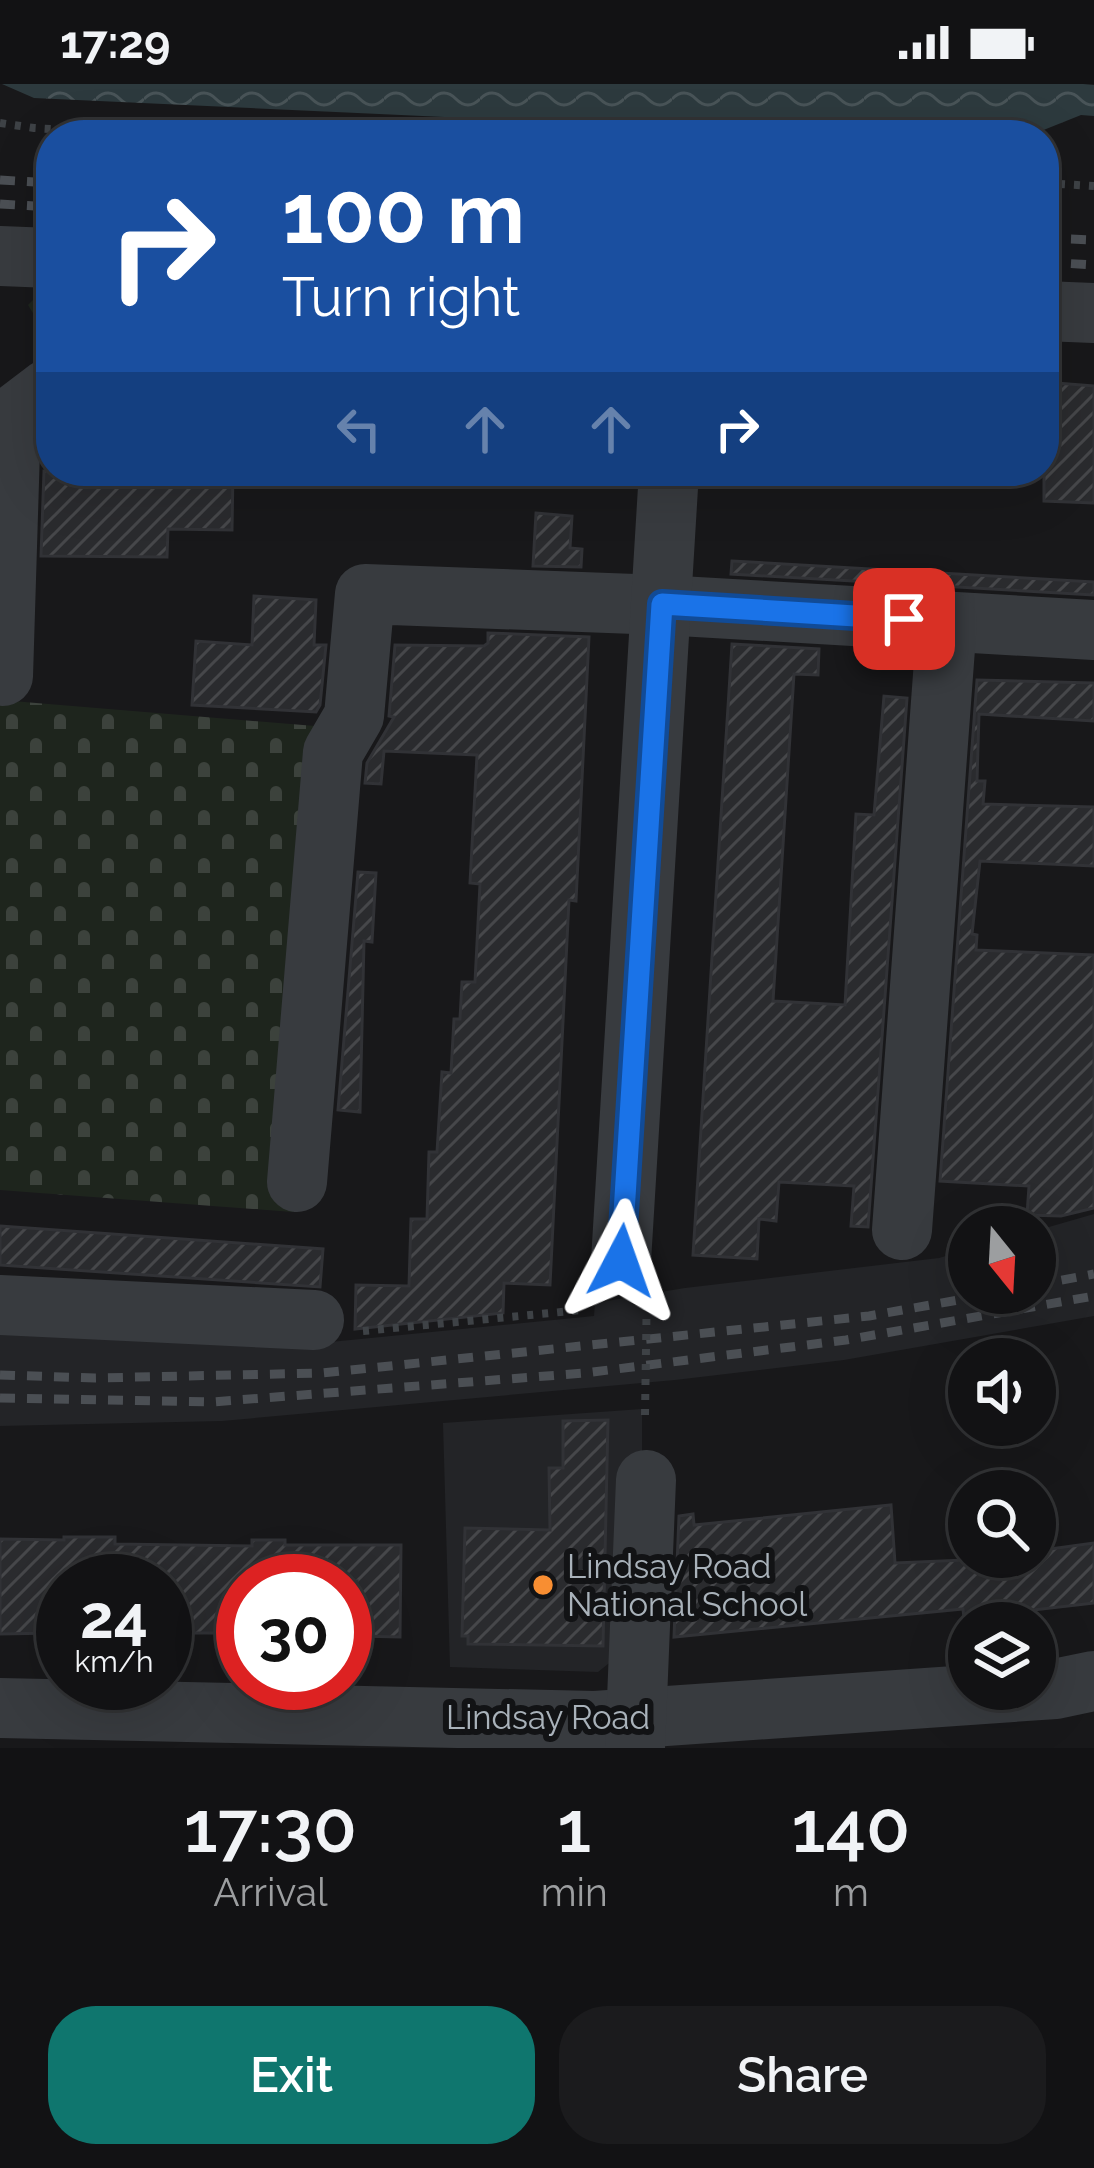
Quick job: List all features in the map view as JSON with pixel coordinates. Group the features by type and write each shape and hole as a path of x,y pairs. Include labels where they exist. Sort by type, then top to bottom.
{"street":[{"path":"0,256 36,257"},
{"path":"1059,312 1094,314"},
{"path":"3,676 11,417 36,398"},
{"path":"618,1275 668,486"},
{"path":"297,1182 333,752 354,716 364,594 662,604 1094,630"},
{"path":"902,1230 947,621"},
{"path":"0,1305 330,1326"},
{"path":"637,1734 646,1480"},
{"name":"Lindsay Road","path":"0,1708 637,1734 1094,1682"}],"path":[{"path":"0,122 36,128"},
{"path":"1059,184 1094,186"},
{"path":"330,1326 582,1310 618,1275"},
{"path":"618,1275 645,1415"}],"shaded area":[{"path":"1094,1214 1094,1316 948,1338 948,1342 844,1360 675,1380 222,1421 0,1426 0,1314 310,1344 594,1316 595,1303 948,1255 948,1314 1056,1314 1056,1225"},
{"name":"Lindsay Road National School","path":"642,1409 642,1526 633,1644 598,1672 450,1667 443,1423"}],"green space":[{"path":"0,700 315,726 293,1212 0,1190"}],"water":[{"path":"2,84 1083,84 1094,85 1094,116 1081,115 1059,124 1059,120 510,120 34,98"}],"building":[{"path":"1059,383 1094,386 1094,503 1044,501 1044,486 1059,486"},
{"path":"43,486 233,486 232,530 168,529 167,557 41,556"},
{"path":"536,513 572,516 570,548 582,549 581,567 533,566"},
{"path":"732,561 1094,582 1094,595 731,574"},
{"path":"254,596 316,600 314,645 326,645 316,712 192,705 196,641 252,645"},
{"path":"488,633 589,637 576,901 569,900 550,1285 504,1283 503,1313 355,1329 356,1285 409,1286 411,1219 427,1219 429,1152 437,1152 442,1072 451,1073 462,982 475,982 480,884 470,883 477,755 384,751 381,784 365,783 367,763 394,717 389,716 395,645 484,646"},
{"path":"732,644 819,649 818,675 794,674 773,1001 845,1005 856,814 874,815 884,696 907,698 868,1227 851,1226 854,1186 779,1182 776,1221 759,1219 757,1259 693,1255"},
{"path":"977,680 1094,683 1094,721 979,714 977,781 985,781 983,804 1094,807 1094,866 980,861 972,934 977,935 976,950 1094,955 1094,1208 1056,1216 1056,1206 1028,1206 1029,1186 940,1181"},
{"path":"358,872 376,873 372,942 364,941 360,1112 338,1110"},
{"path":"0,1226 323,1249 320,1287 0,1265"},
{"path":"608,1420 603,1646 468,1644 468,1636 462,1636 465,1528 550,1530 549,1468 563,1468 563,1421"},
{"path":"891,1505 895,1563 948,1561 948,1578 1056,1578 1056,1548 1094,1543 1094,1603 1056,1607 1056,1602 948,1602 948,1610 674,1637 679,1516 693,1514 694,1525"},
{"path":"115,1537 115,1544 252,1546 252,1540 285,1540 285,1545 401,1545 400,1637 372,1636 372,1554 216,1554 216,1633 192,1633 192,1554 36,1554 36,1633 0,1634 0,1539"}],"railway":[{"path":"0,180 36,182"},
{"path":"0,204 36,206"},
{"path":"1059,239 1094,240"},
{"path":"1059,263 1094,265"},
{"path":"1056,1281 1094,1274"},
{"path":"0,1398 212,1402 585,1373 846,1340 1094,1296"},
{"path":"0,1375 322,1373 869,1316 948,1302"}],"place":[{"name":"Lindsay Road National School","path":"543,1585"}],"route":[{"path":"621,1261 662,604 904,619"}]}
